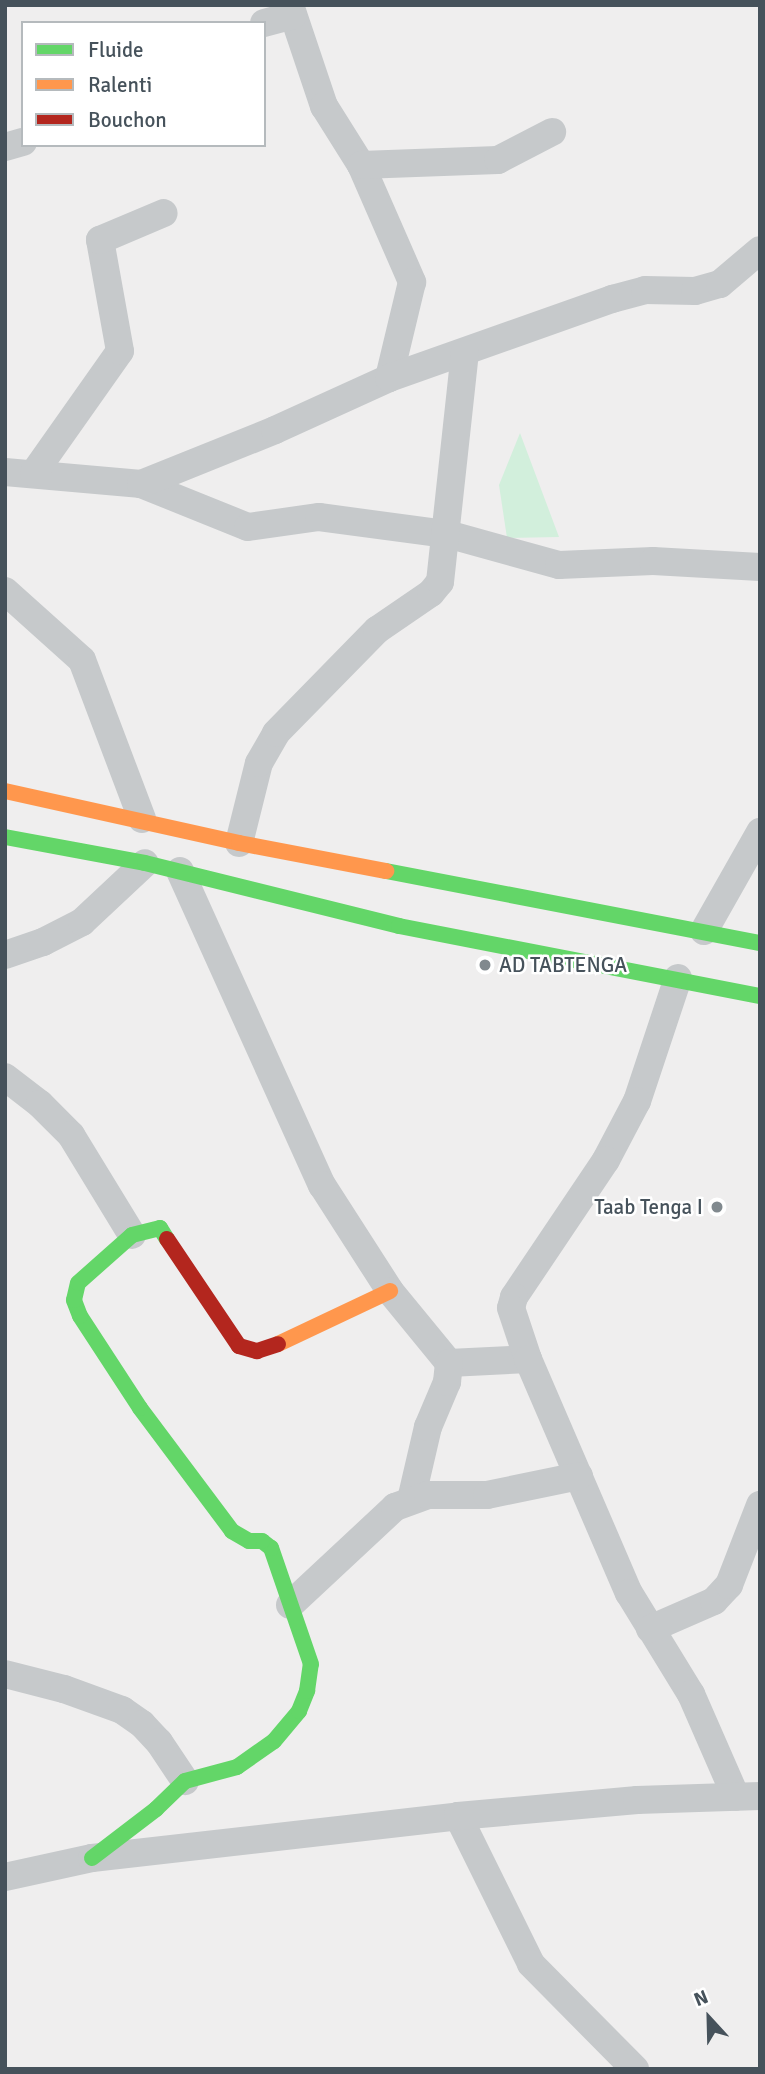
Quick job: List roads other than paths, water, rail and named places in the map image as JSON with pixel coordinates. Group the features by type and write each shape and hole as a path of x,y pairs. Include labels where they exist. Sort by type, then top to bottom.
{"street":[{"path":"266,22 291,10 324,106 360,165 412,286 389,379"},
{"path":"360,165 498,160 552,132"},
{"path":"34,474 120,351 100,240 164,213"},
{"path":"141,484 275,430 389,379 612,299 645,290 695,291 720,284 760,250"},
{"path":"239,843 267,746 276,733 377,630 437,587 447,534 465,353"},
{"path":"5,472 141,484 248,527 308,517 447,534 559,565 653,561 760,567"},
{"path":"5,591 82,660 142,819"},
{"path":"5,791 142,819 239,843 760,943"},
{"path":"704,931 760,832"},
{"path":"5,837 145,863 400,926 760,996"},
{"path":"5,955 43,942 82,922 145,863"},
{"path":"180,871 321,1185 390,1291 449,1363 447,1382 428,1427 411,1500"},
{"path":"5,1877 92,1858 458,1816 637,1800 748,1796 691,1694 629,1593 528,1359 513,1316 514,1297 606,1160 638,1101 678,978"},
{"path":"5,1077 40,1104 71,1135 132,1235"},
{"path":"92,1858 156,1809 185,1781 227,1771 245,1763 274,1741 299,1711 307,1691 311,1664 271,1548 262,1542 249,1541 232,1531 211,1506 119,1379 80,1316 74,1300 78,1283 93,1266 132,1235 160,1228 239,1346 245,1350 257,1351 290,1340 390,1291"},
{"path":"449,1363 528,1359"},
{"path":"290,1605 382,1518 411,1500 443,1494 487,1495 579,1476"},
{"path":"650,1629 714,1601 729,1585 760,1505"},
{"path":"5,1674 64,1689 122,1710 142,1724 159,1742 185,1781"},
{"path":"458,1816 531,1964 635,2069"}],"place":[{"name":"AD TABTENGA","path":"485,965"},
{"name":"Taab Tenga I","path":"717,1207"}]}
